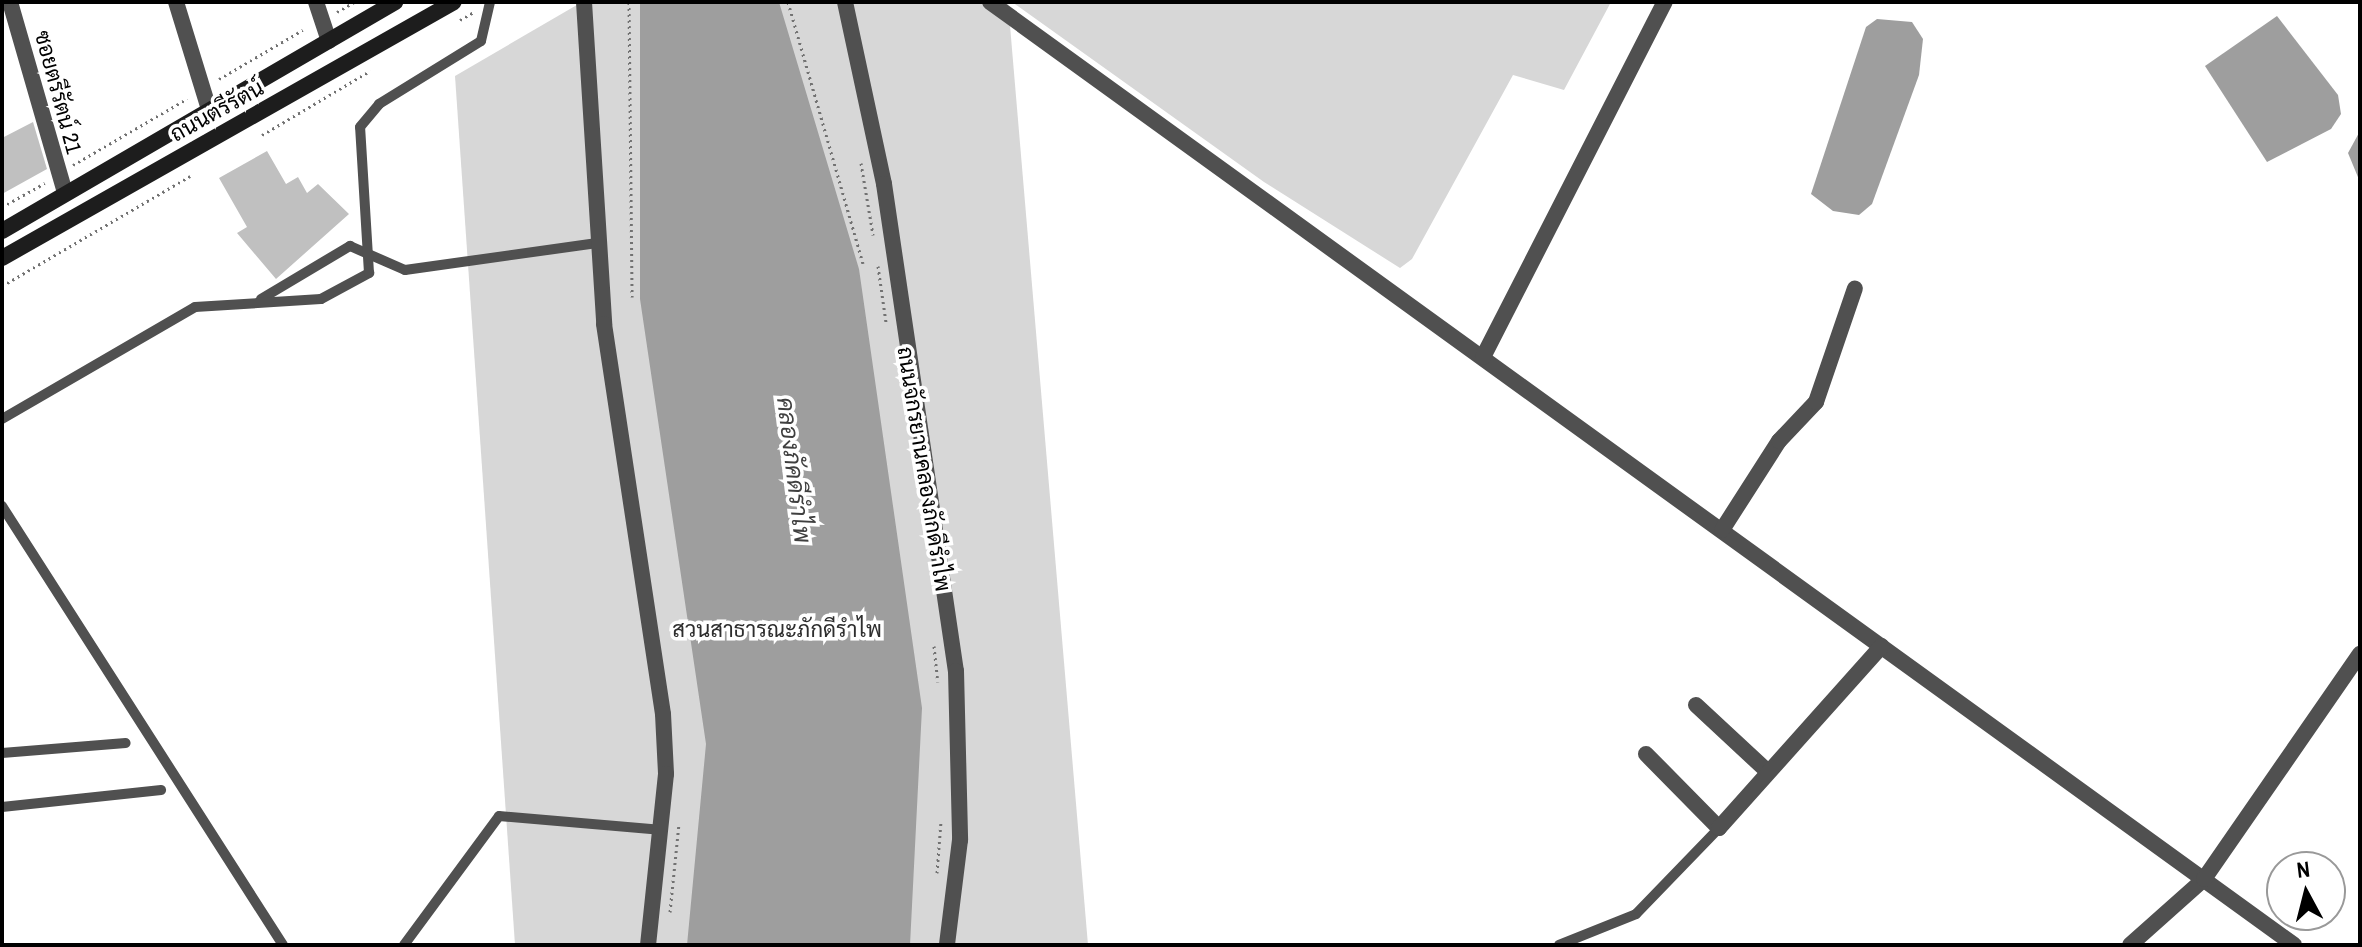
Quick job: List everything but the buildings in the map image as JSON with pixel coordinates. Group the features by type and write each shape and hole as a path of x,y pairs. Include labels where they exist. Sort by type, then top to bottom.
{"main road":[{"name":"ถนนตรีรัตน์","path":"2,231 395,2"},
{"name":"ถนนตรีรัตน์","path":"2,258 454,2"}],"street":[{"name":"ซอยตรีรัตน์ 21","path":"10,2 65,193"},
{"path":"176,2 209,109"},
{"path":"316,2 329,41"},
{"path":"584,2 597,243 663,714 662,830 648,945"},
{"path":"845,2 884,184 956,671 960,840 947,945"},
{"path":"990,2 2294,945"},
{"path":"1483,357 1665,2"},
{"path":"1722,530 1779,441 1816,402 1855,288"},
{"path":"1646,754 1719,828 1882,646"},
{"path":"2130,945 2204,879 2359,658"},
{"path":"1696,705 1768,772"}],"lane":[{"path":"2,419 195,307 333,295 369,273 374,261 360,127 379,104 481,41 490,2"},
{"path":"256,301 305,279 350,246 374,261 405,270 597,243"},
{"path":"2,506 283,945"},
{"path":"2,753 126,743"},
{"path":"2,807 161,790"},
{"path":"404,945 499,816 662,830"},
{"path":"1559,945 1636,914 1719,828"}],"path":[{"path":"337,12 354,2"},
{"path":"629,2 632,297"},
{"path":"788,2 863,263"},
{"path":"451,25 478,10"},
{"path":"219,79 303,30"},
{"path":"262,135 385,62"},
{"path":"71,166 191,97"},
{"path":"860,159 875,247"},
{"path":"2,286 190,176"},
{"path":"2,207 45,183"},
{"name":"ถนนจักรยานคลองภักดีรำไพ","path":"877,262 888,337"},
{"path":"932,633 939,689"},
{"path":"937,884 943,807"}],"green space":[{"name":"สวนสาธารณะภักดีรำไพ","path":"582,2 1008,2 1088,945 515,945 455,76"},
{"path":"1012,2 1611,2 1564,90 1513,75 1412,259 1400,268 1264,182"}],"water":[{"name":"คลองภัคดีรำไพ","path":"640,2 779,2 859,269 922,708 910,945 687,945 706,744 640,299"},
{"path":"2277,16 2338,95 2341,114 2331,129 2267,162 2205,66"},
{"path":"1877,19 1912,22 1923,39 1919,75 1872,204 1859,215 1833,211 1811,194 1866,27"},
{"path":"2360,131 2360,182 2348,153"}]}
